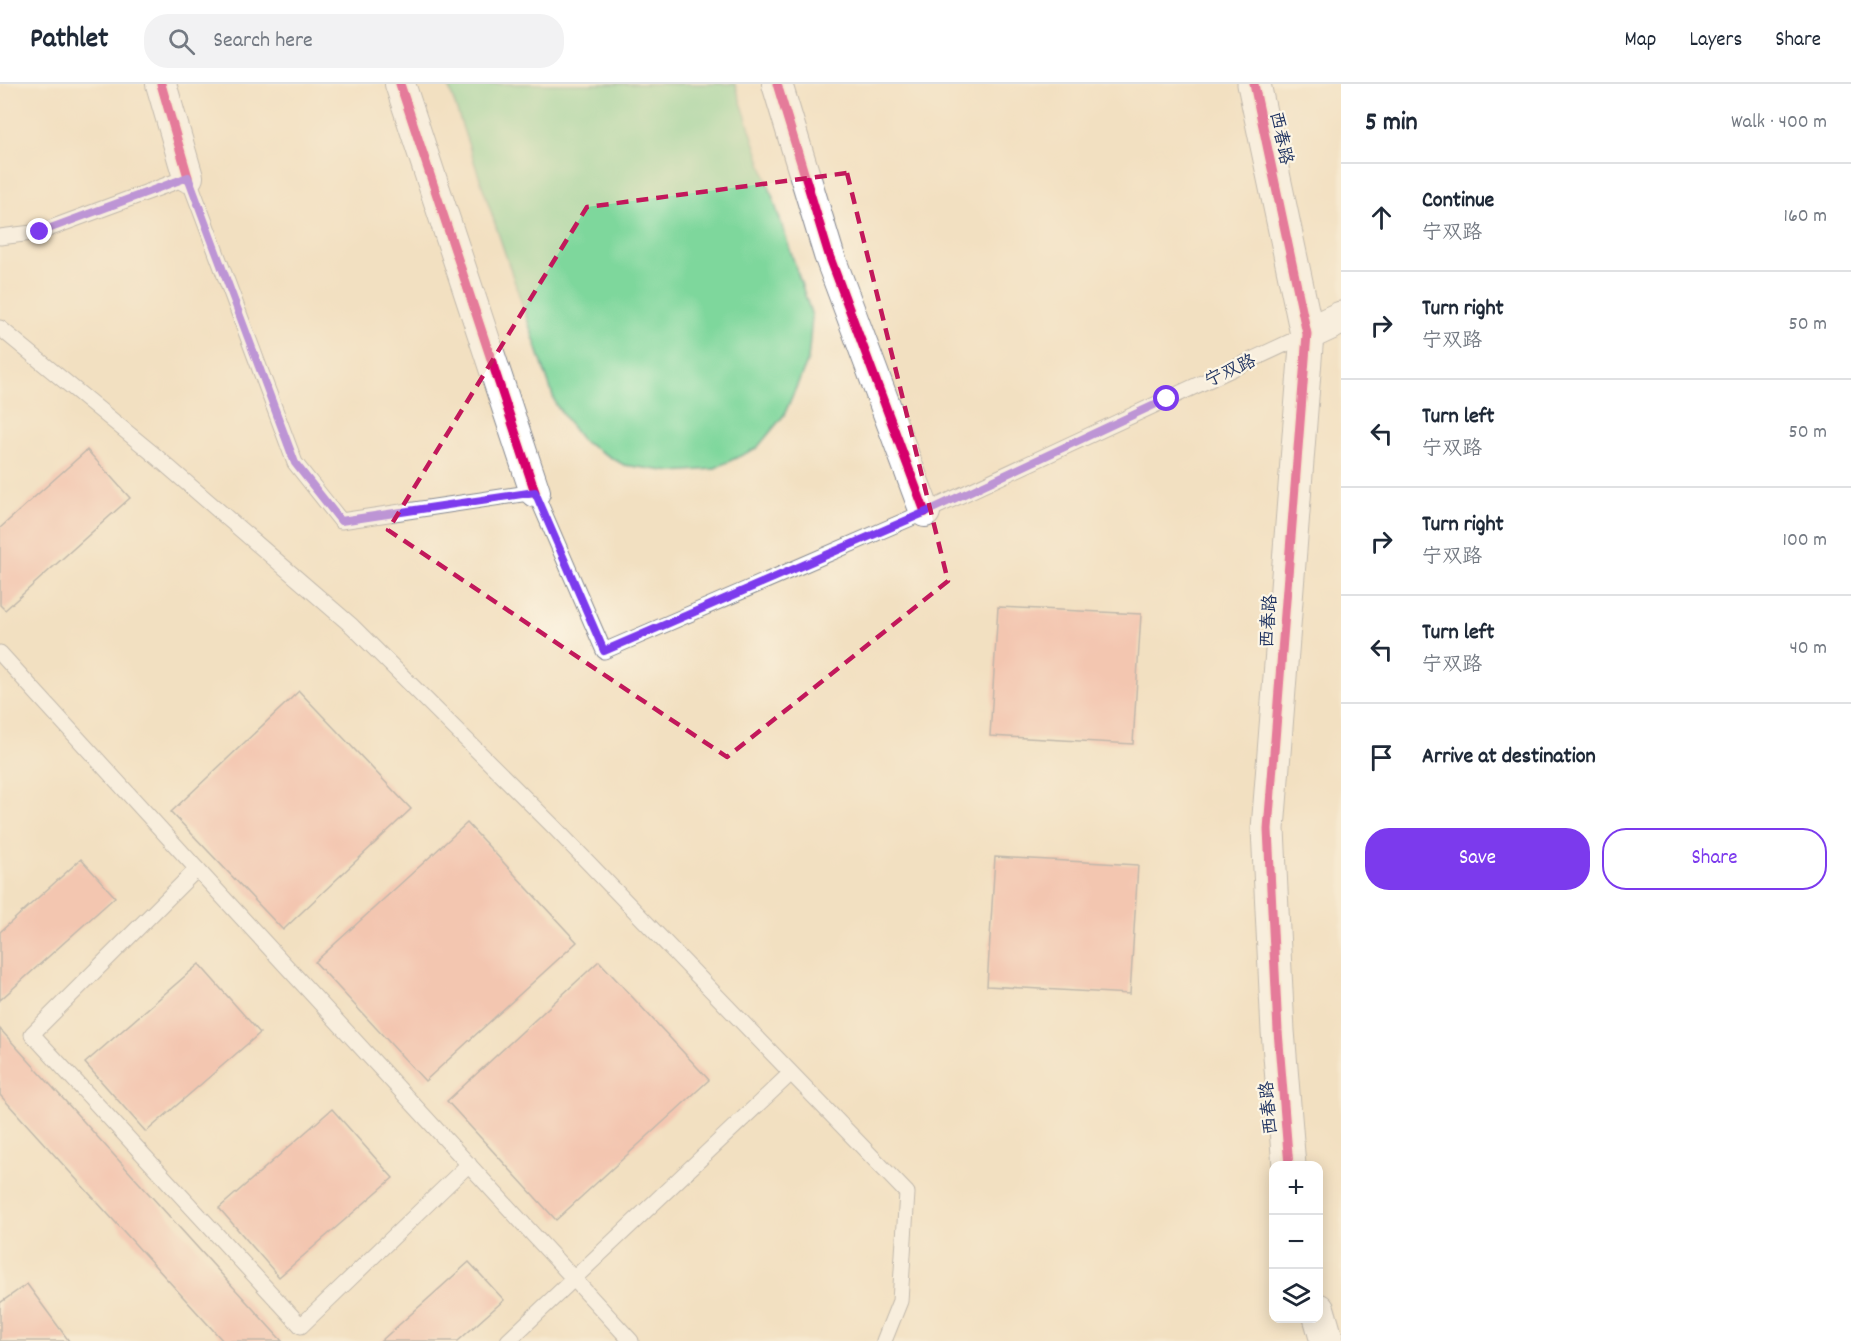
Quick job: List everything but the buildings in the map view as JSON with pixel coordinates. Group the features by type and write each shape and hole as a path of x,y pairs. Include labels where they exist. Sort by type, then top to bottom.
{"street":[{"path":"161,84 188,177"},
{"path":"400,84 535,492"},
{"path":"777,84 829,255 926,512"},
{"name":"西春路","path":"1254,84 1307,334 1268,828 1278,1031 1289,1161"},
{"name":"宁双路","path":"1307,334 1341,318"},
{"path":"1322,1323 1327,1341"}],"lane":[{"path":"0,237 40,232 188,177 295,463 341,521 535,492"},
{"path":"0,328 151,452 352,626 552,825 907,1193 900,1301 884,1341"},
{"name":"宁双路","path":"535,492 604,651 926,512 1307,334"},
{"path":"0,652 631,1341"},
{"path":"197,869 32,1034 301,1326 469,1164"},
{"path":"507,1341 791,1072"}],"highlighted area":[{"path":"847,173 948,581 727,757 388,530 587,207"}],"green space":[{"path":"448,84 735,84 812,316 808,360 784,415 757,448 713,469 672,472 624,465 582,441 556,405"}],"cycle path":[{"path":"161,84 188,177"},
{"path":"400,84 535,492"},
{"path":"777,84 829,255 925,512"},
{"path":"1254,84 1307,334 1268,829 1278,1031 1289,1161"}],"route":[{"path":"40,232 188,177 295,463 341,521 535,492 604,651 926,512 1167,399"}]}
